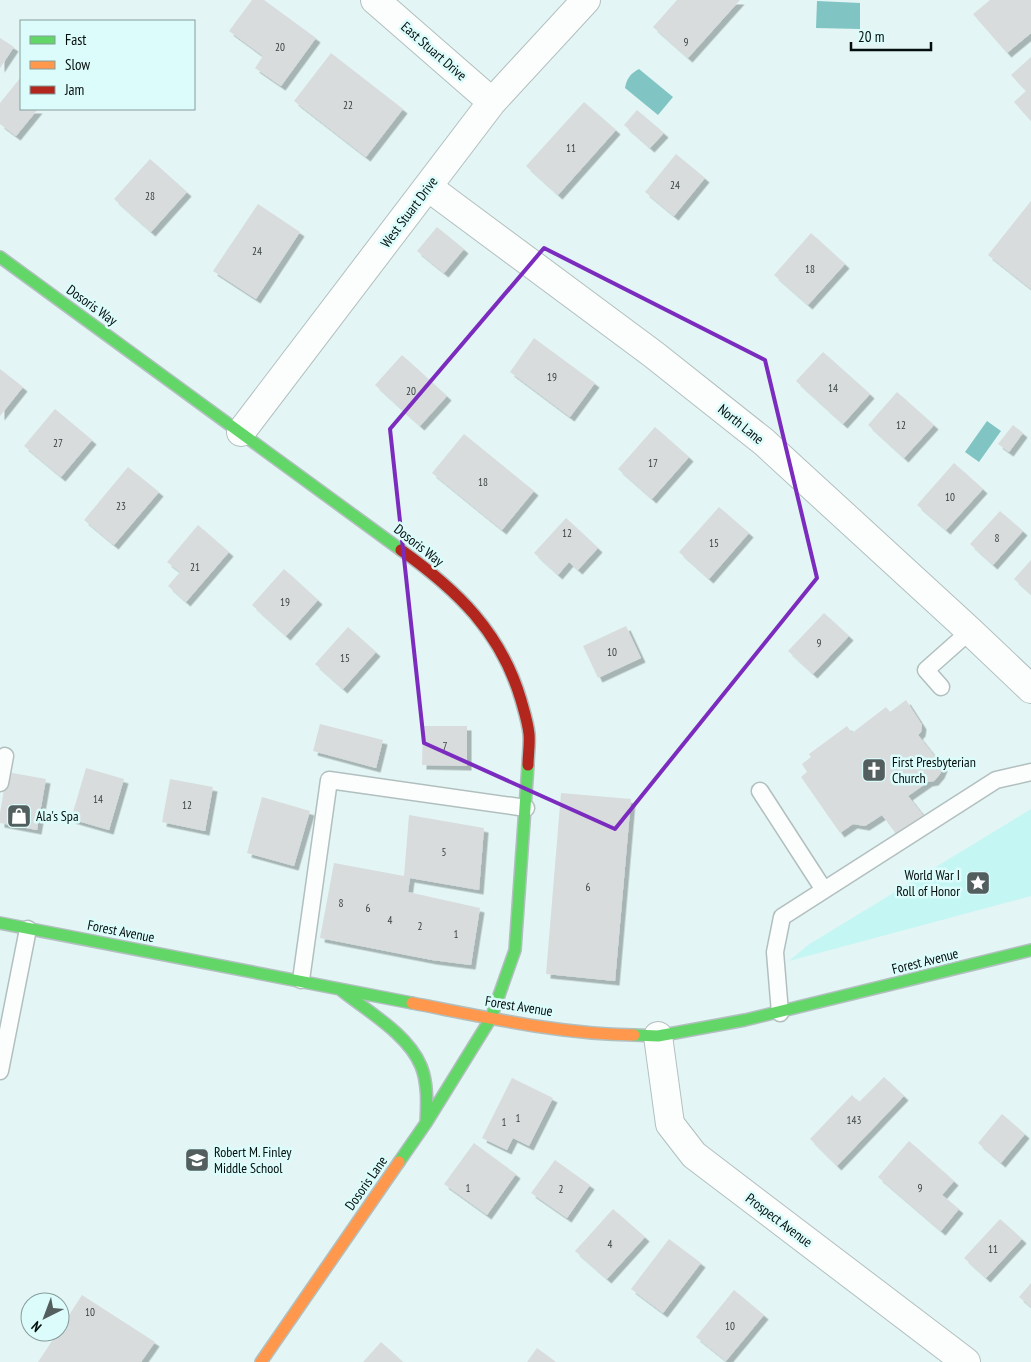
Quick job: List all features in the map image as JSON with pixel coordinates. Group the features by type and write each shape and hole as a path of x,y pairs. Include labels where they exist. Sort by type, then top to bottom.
{"street":[{"name":"East Stuart Drive","path":"375,0 492,102"},
{"name":"West Stuart Drive","path":"241,432 492,102 586,0"},
{"name":"North Lane","path":"428,187 653,354 764,442 1031,689"},
{"name":"Dosoris Way","path":"0,257 410,556 452,590 482,622 500,650 515,681 528,733 526,808 515,950 491,1018"},
{"name":"Forest Avenue","path":"0,923 491,1018 592,1034 658,1036 780,1013 1031,950"},
{"path":"337,988 405,1042 421,1066 427,1098 426,1123"},
{"name":"Dosoris Lane","path":"260,1362 426,1123 491,1018"},
{"name":"Prospect Avenue","path":"658,1036 670,1124 694,1155 966,1362"}],"lane":[{"path":"941,687 926,670 970,631"},
{"path":"0,783 5,756"},
{"path":"780,1013 774,952 782,917 996,780 1031,772"},
{"path":"301,980 329,780 526,808"},
{"path":"760,791 824,890"},
{"path":"0,1071 28,928"}],"highlighted area":[{"path":"544,248 765,360 817,578 615,829 424,743 390,429"}],"shaded area":[{"path":"817,1 860,3 860,29 816,28"},
{"path":"639,69 673,97 658,115 625,88 629,77"},
{"path":"987,421 1001,431 979,462 965,452"},
{"path":"1031,809 1031,896 789,961 808,945"}],"building":[{"path":"252,0 264,0 316,38 281,86 255,68 263,56 229,31"},
{"path":"677,0 740,0 688,58 653,27"},
{"path":"990,0 1031,0 1031,33 1007,53 973,14"},
{"path":"0,38 14,47 0,68"},
{"path":"331,53 403,109 366,157 294,101"},
{"path":"1031,57 1031,121 1014,102 1026,91 1011,75"},
{"path":"20,78 20,110 37,110 16,136 0,124 0,103"},
{"path":"584,102 616,130 558,195 526,166"},
{"path":"637,110 664,133 650,148 624,125"},
{"path":"676,154 705,178 674,216 645,192"},
{"path":"150,159 187,192 151,232 114,199"},
{"path":"1031,201 1031,289 988,255"},
{"path":"258,204 300,232 256,299 213,271"},
{"path":"437,227 464,249 444,273 417,251"},
{"path":"811,233 845,264 808,305 774,275"},
{"path":"534,338 595,383 570,417 510,372"},
{"path":"823,352 870,394 843,424 796,381"},
{"path":"402,355 447,396 420,426 375,385"},
{"path":"0,369 23,387 0,416"},
{"path":"897,392 934,425 904,458 868,425"},
{"path":"55,409 92,440 61,477 24,446"},
{"path":"1013,425 1023,433 1009,452 998,444"},
{"path":"655,427 689,457 652,499 618,469"},
{"path":"464,434 534,491 502,530 432,473"},
{"path":"954,463 983,489 946,530 917,505"},
{"path":"128,467 159,492 114,545 84,520"},
{"path":"719,507 749,533 709,579 679,552"},
{"path":"1000,511 1023,531 993,565 970,544"},
{"path":"566,518 598,548 578,570 569,562 558,575 534,553"},
{"path":"198,525 229,552 186,602 168,586 180,572 167,562"},
{"path":"1031,560 1031,594 1014,579"},
{"path":"284,569 318,600 286,636 252,605"},
{"path":"824,613 849,636 813,674 788,651"},
{"path":"626,626 641,658 598,678 583,646"},
{"path":"348,627 376,652 343,689 315,664"},
{"name":"First Presbyterian Church","path":"906,700 922,725 921,732 918,735 943,767 934,781 928,782 908,796 926,819 899,838 882,815 865,826 853,824 840,833 801,777 807,772 802,764 811,757 809,754 847,726 852,733 886,707 890,712"},
{"path":"320,724 383,740 376,768 313,751"},
{"path":"423,726 467,726 467,766 422,765"},
{"path":"86,768 124,779 109,830 71,819"},
{"path":"7,772 46,779 37,830 0,823"},
{"path":"170,779 213,787 205,831 162,822"},
{"path":"561,793 631,799 615,981 546,974"},
{"path":"262,797 310,811 294,866 247,853"},
{"path":"409,815 484,828 479,890 410,878 408,892 480,908 471,965 432,960 320,938 334,863 404,876"},
{"path":"884,1077 904,1096 837,1166 810,1139 852,1095 859,1102"},
{"path":"512,1078 553,1098 529,1146 513,1138 507,1150 482,1138"},
{"path":"1002,1114 1025,1134 1001,1163 978,1143"},
{"path":"909,1141 954,1181 942,1195 959,1209 941,1231 878,1177"},
{"path":"474,1143 516,1174 487,1215 444,1184"},
{"path":"555,1160 590,1185 567,1218 531,1193"},
{"path":"613,1209 645,1237 607,1279 575,1251"},
{"path":"1000,1219 1022,1239 986,1278 964,1258"},
{"path":"669,1239 701,1263 663,1313 631,1289"},
{"path":"1031,1283 1031,1307 1019,1297"},
{"path":"734,1290 764,1315 726,1361 696,1337"},
{"path":"82,1295 155,1342 141,1362 38,1362 51,1342 70,1342 70,1314"},
{"path":"381,1342 403,1362 363,1362"},
{"path":"537,1348 556,1362 527,1362"}],"traffic: fast":[{"path":"0,257 401,550"},
{"path":"399,1162 426,1123 491,1018 515,950 528,765"},
{"path":"0,923 412,1003"},
{"path":"634,1035 658,1036 745,1020 1031,950"},
{"path":"341,990 397,1033 415,1054 425,1080 426,1123"}],"traffic: slow":[{"path":"412,1003 550,1028 578,1032 634,1035"},
{"path":"261,1362 399,1162"}],"traffic: jam":[{"path":"401,550 441,581 458,597 489,633 502,654 521,700 527,721 529,738 528,765"}],"place":[{"name":"First Presbyterian Church","path":"874,770"},
{"name":"Ala's Spa","path":"19,816"},
{"name":"World War I Roll of Honor","path":"978,883"},
{"name":"Robert M. Finley Middle School","path":"197,1160"}]}
